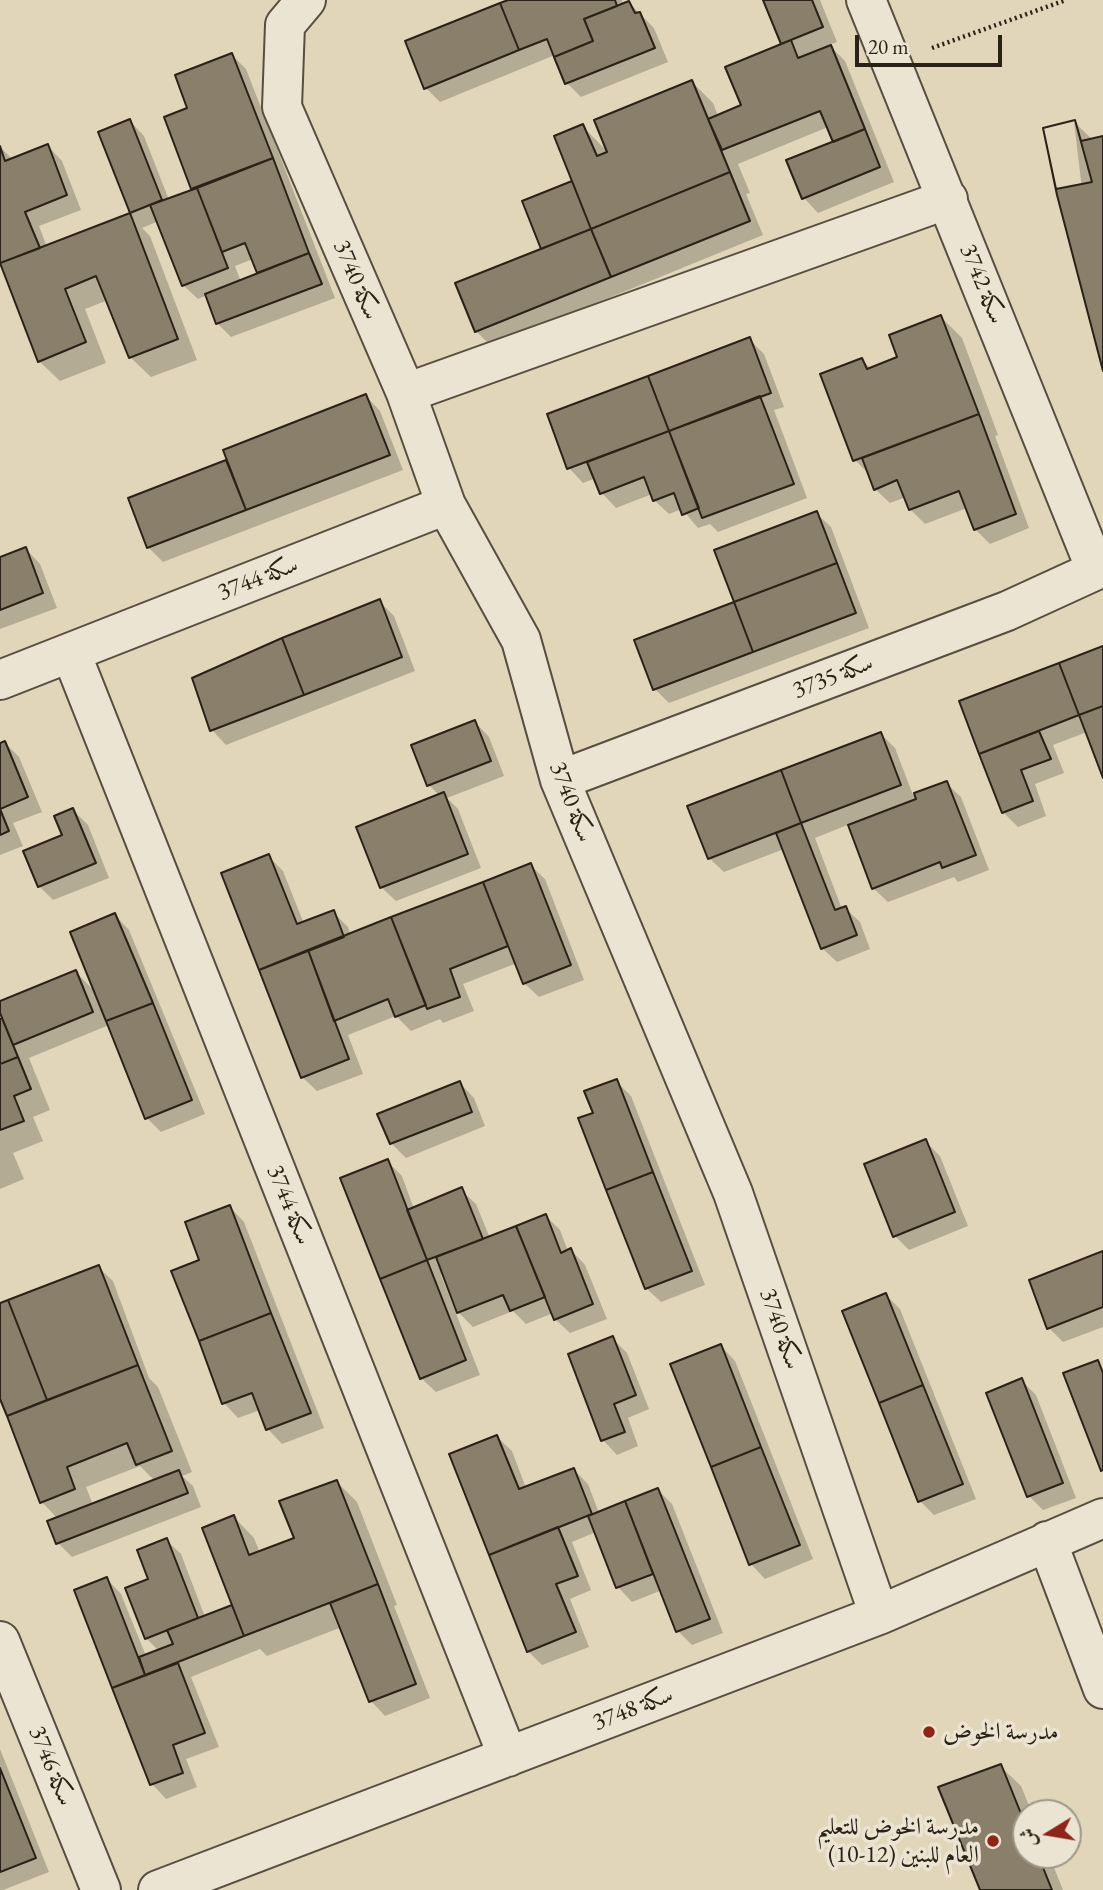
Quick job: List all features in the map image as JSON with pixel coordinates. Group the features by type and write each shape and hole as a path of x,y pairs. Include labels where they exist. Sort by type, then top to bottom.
{"street":[{"name":"سكة 3740","path":"306,0 285,25 282,107 406,393 446,505 522,640 560,780 733,1193 879,1615"},
{"name":"سكة 3742","path":"866,0 1100,568"},
{"path":"406,393 948,199"},
{"name":"سكة 3744","path":"0,680 446,505"},
{"name":"سكة 3735","path":"560,780 1007,611 1100,568"},
{"name":"سكة 3744","path":"71,653 508,1757"},
{"name":"سكة 3748","path":"158,1890 879,1615 1103,1518"},
{"path":"1046,1541 1103,1689"},
{"name":"سكة 3746","path":"0,1641 102,1890"}],"path":[{"path":"891,62 1066,0"}],"building":[{"path":"508,0 615,0 617,6 584,19 593,41 554,57 547,39 519,50 500,3"},
{"path":"763,0 812,0 823,27 781,44"},
{"path":"629,1 635,13 640,12 655,48 565,84 554,57 593,41 584,19"},
{"path":"500,3 519,50 424,89 405,41"},
{"path":"791,40 798,58 831,45 865,129 833,142 820,111 722,150 708,119 741,105 725,67"},
{"path":"232,53 273,158 191,189 164,117 187,108 175,75"},
{"path":"692,80 730,172 591,229 554,136 583,124 597,156 607,152 594,120"},
{"path":"130,119 162,200 130,213 98,132"},
{"path":"1075,120 1081,141 1103,136 1103,371 1057,195 1043,128"},
{"path":"1075,120 1092,182 1056,189 1043,128"},
{"path":"865,129 880,167 802,199 786,160"},
{"path":"48,144 67,195 25,212 40,248 0,263 0,146 5,161"},
{"path":"273,158 309,253 257,273 245,243 222,252 197,188"},
{"path":"730,172 750,221 611,277 591,229"},
{"path":"572,181 591,229 541,249 522,201"},
{"path":"197,188 228,268 182,286 150,205"},
{"path":"130,213 178,339 129,358 96,276 65,289 86,342 38,362 0,263"},
{"path":"591,229 611,277 475,332 455,283"},
{"path":"309,253 322,284 216,324 205,294"},
{"path":"941,315 979,414 853,461 820,374 862,358 867,369 897,357 889,335"},
{"path":"750,337 771,393 669,431 648,376"},
{"path":"648,376 669,431 567,469 547,414"},
{"path":"366,394 390,455 246,510 223,450"},
{"path":"760,396 794,484 702,518 669,431"},
{"path":"979,414 1016,514 974,530 959,491 909,510 897,480 874,490 862,458"},
{"path":"669,431 699,508 682,515 674,493 653,501 644,477 600,494 587,462"},
{"path":"226,460 246,510 147,548 128,498"},
{"path":"817,511 837,563 734,602 714,550"},
{"path":"26,547 43,593 0,610 0,557"},
{"path":"837,563 856,613 753,652 734,602"},
{"path":"380,599 402,657 304,695 282,638"},
{"path":"734,602 753,652 653,690 634,640"},
{"path":"282,638 304,695 210,731 192,678"},
{"path":"1103,646 1103,706 1079,715 1059,663"},
{"path":"1059,663 1079,715 979,754 959,701"},
{"path":"1103,706 1103,778 1079,715"},
{"path":"475,720 491,761 427,786 411,745"},
{"path":"1039,731 1051,759 1021,770 1033,801 1002,813 979,754"},
{"path":"881,732 901,785 801,823 781,770"},
{"path":"5,741 28,797 0,809 0,743"},
{"path":"781,770 801,823 708,859 687,806"},
{"path":"947,781 976,855 942,868 940,862 872,889 848,825 916,799 914,793"},
{"path":"444,792 468,854 380,888 356,827"},
{"path":"73,808 96,863 38,887 23,851 62,835 54,816"},
{"path":"0,809 9,831 0,835"},
{"path":"801,823 835,910 846,906 857,935 821,949 776,833"},
{"path":"269,854 297,924 334,910 344,937 259,970 221,873"},
{"path":"531,863 571,965 523,984 483,882"},
{"path":"483,882 508,946 450,969 460,997 427,1009 391,917"},
{"path":"115,913 153,1003 106,1021 70,932"},
{"path":"391,917 426,1005 395,1017 388,999 334,1021 308,950"},
{"path":"308,950 349,1059 301,1078 259,970"},
{"path":"76,970 93,1012 13,1045 0,1013 0,1001"},
{"path":"153,1003 192,1100 145,1119 106,1021"},
{"path":"2,1018 18,1057 0,1064 0,1019"},
{"path":"18,1057 31,1089 14,1096 24,1121 0,1130 0,1064"},
{"path":"617,1079 653,1172 606,1190 578,1118 593,1113 584,1091"},
{"path":"460,1081 472,1112 390,1144 377,1114"},
{"path":"926,1139 955,1212 893,1237 864,1164"},
{"path":"388,1159 427,1260 380,1279 340,1178"},
{"path":"653,1172 692,1271 645,1289 606,1190"},
{"path":"462,1187 483,1239 427,1260 407,1210"},
{"path":"230,1205 271,1313 199,1341 171,1271 199,1260 185,1222"},
{"path":"546,1214 561,1253 571,1248 593,1304 554,1320 516,1226"},
{"path":"516,1226 545,1297 510,1311 503,1295 457,1313 436,1257"},
{"path":"1103,1251 1103,1307 1047,1329 1029,1280"},
{"path":"427,1260 466,1360 420,1379 380,1279"},
{"path":"99,1265 138,1365 47,1400 8,1300"},
{"path":"886,1293 923,1385 879,1403 842,1311"},
{"path":"8,1300 47,1400 7,1416 0,1399 0,1303"},
{"path":"271,1313 311,1413 266,1430 252,1393 222,1404 199,1341"},
{"path":"613,1336 636,1395 614,1404 625,1432 601,1441 568,1354"},
{"path":"721,1344 761,1447 711,1467 670,1364"},
{"path":"1098,1360 1103,1373 1101,1471 1063,1373"},
{"path":"138,1365 172,1451 136,1465 127,1443 67,1467 75,1489 40,1503 7,1416"},
{"path":"1022,1378 1063,1483 1027,1497 986,1393"},
{"path":"923,1385 963,1484 918,1502 879,1403"},
{"path":"497,1435 519,1489 574,1468 592,1514 489,1555 449,1454"},
{"path":"761,1447 800,1545 749,1565 711,1467"},
{"path":"179,1470 188,1493 56,1544 47,1521"},
{"path":"337,1480 378,1584 244,1636 202,1528 234,1515 249,1555 294,1538 279,1501"},
{"path":"658,1488 710,1619 676,1632 625,1501"},
{"path":"625,1501 653,1574 616,1588 588,1516"},
{"path":"558,1527 578,1576 556,1584 576,1632 527,1652 489,1555"},
{"path":"167,1538 198,1618 145,1639 125,1588 148,1579 137,1550"},
{"path":"107,1577 145,1675 112,1688 74,1590"},
{"path":"378,1584 416,1684 369,1702 330,1603"},
{"path":"232,1605 244,1636 145,1675 139,1657 173,1644 167,1630"},
{"path":"178,1663 205,1733 173,1745 183,1773 150,1785 112,1688"},
{"name":"مدرسة الخوض للتعليم العام للبنين (12-10)","path":"1001,1764 1015,1799 1012,1799 1012,1869 1044,1869 1052,1890 980,1890 938,1787"},
{"path":"0,1768 36,1858 0,1872"}],"place":[{"name":"مدرسة الخوض","path":"929,1732"},
{"name":"مدرسة الخوض للتعليم العام للبنين (12-10)","path":"993,1841"}]}
